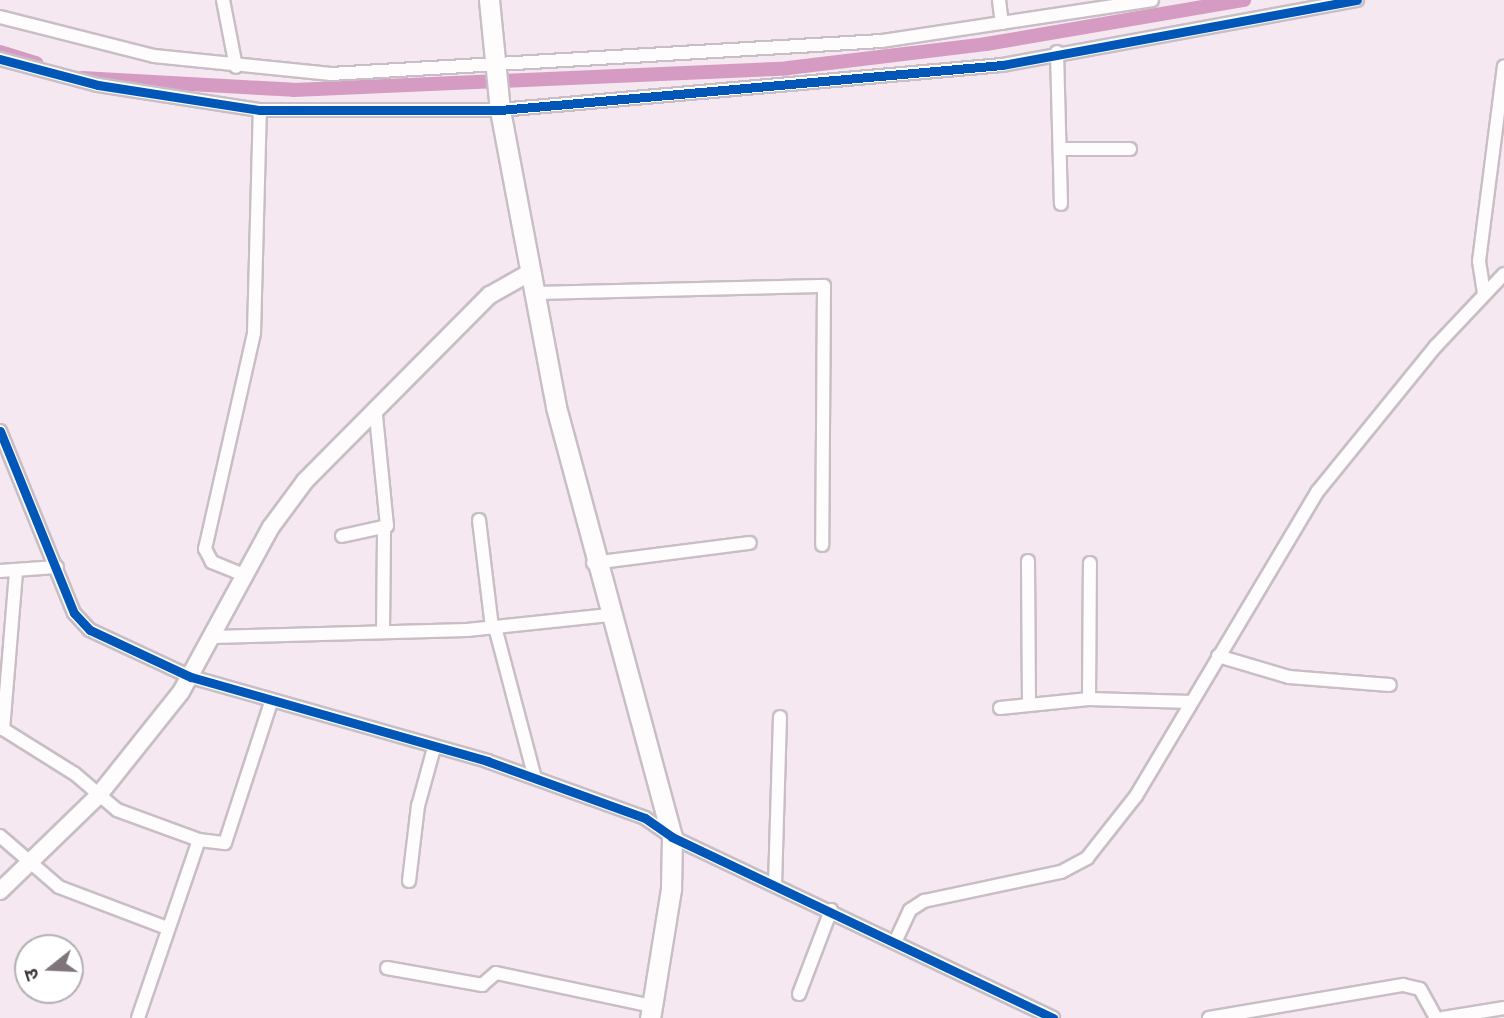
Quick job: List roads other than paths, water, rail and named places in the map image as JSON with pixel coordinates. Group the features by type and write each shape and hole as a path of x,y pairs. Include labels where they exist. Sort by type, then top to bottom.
{"main road":[{"path":"489,0 499,107 530,283 593,563 672,838 671,889 651,1012"}],"street":[{"path":"223,0 236,67"},
{"path":"999,0 1002,23"},
{"path":"0,17 109,48 236,67 331,74 495,71 882,41 1152,0"},
{"path":"0,59 98,85 260,110 499,107 1002,65 1057,52 1357,0"},
{"path":"1057,52 1062,204"},
{"path":"1484,293 1479,261 1492,172 1499,152 1504,67"},
{"path":"244,575 212,562 205,549 254,333 260,110"},
{"path":"1060,149 1130,149"},
{"path":"1492,172 1504,179"},
{"path":"896,940 910,909 924,901 1062,872 1087,858 1136,796 1318,491 1484,293 1504,274"},
{"path":"0,891 98,796 191,677 244,575 305,481 376,415 490,295 530,283 824,286 822,545"},
{"path":"376,415 389,519 384,530 383,630"},
{"path":"0,431 81,625 191,677 535,778 645,818 672,838 896,940 1053,1018"},
{"path":"479,520 493,627 535,778"},
{"path":"342,536 384,530"},
{"path":"593,563 750,543"},
{"path":"1028,561 1029,705"},
{"path":"1089,699 1090,563"},
{"path":"0,571 16,572 57,567"},
{"path":"16,572 3,729 117,810 199,840 225,843 271,702"},
{"path":"213,637 493,627 608,615"},
{"path":"1218,656 1289,677 1390,685"},
{"path":"1000,708 1089,699 1191,702"},
{"path":"775,885 780,716"},
{"path":"409,881 418,806 434,748"},
{"path":"0,836 59,887 167,928"},
{"path":"138,1018 199,840"},
{"path":"799,993 831,910"},
{"path":"387,968 482,985 500,974 651,1012"},
{"path":"1209,1018 1403,985 1420,989 1436,1018"},
{"path":"1443,1018 1504,1008"}],"waterway":[{"path":"82,78 294,90 788,68 986,44 1244,0"},
{"path":"0,52 36,63"}]}
